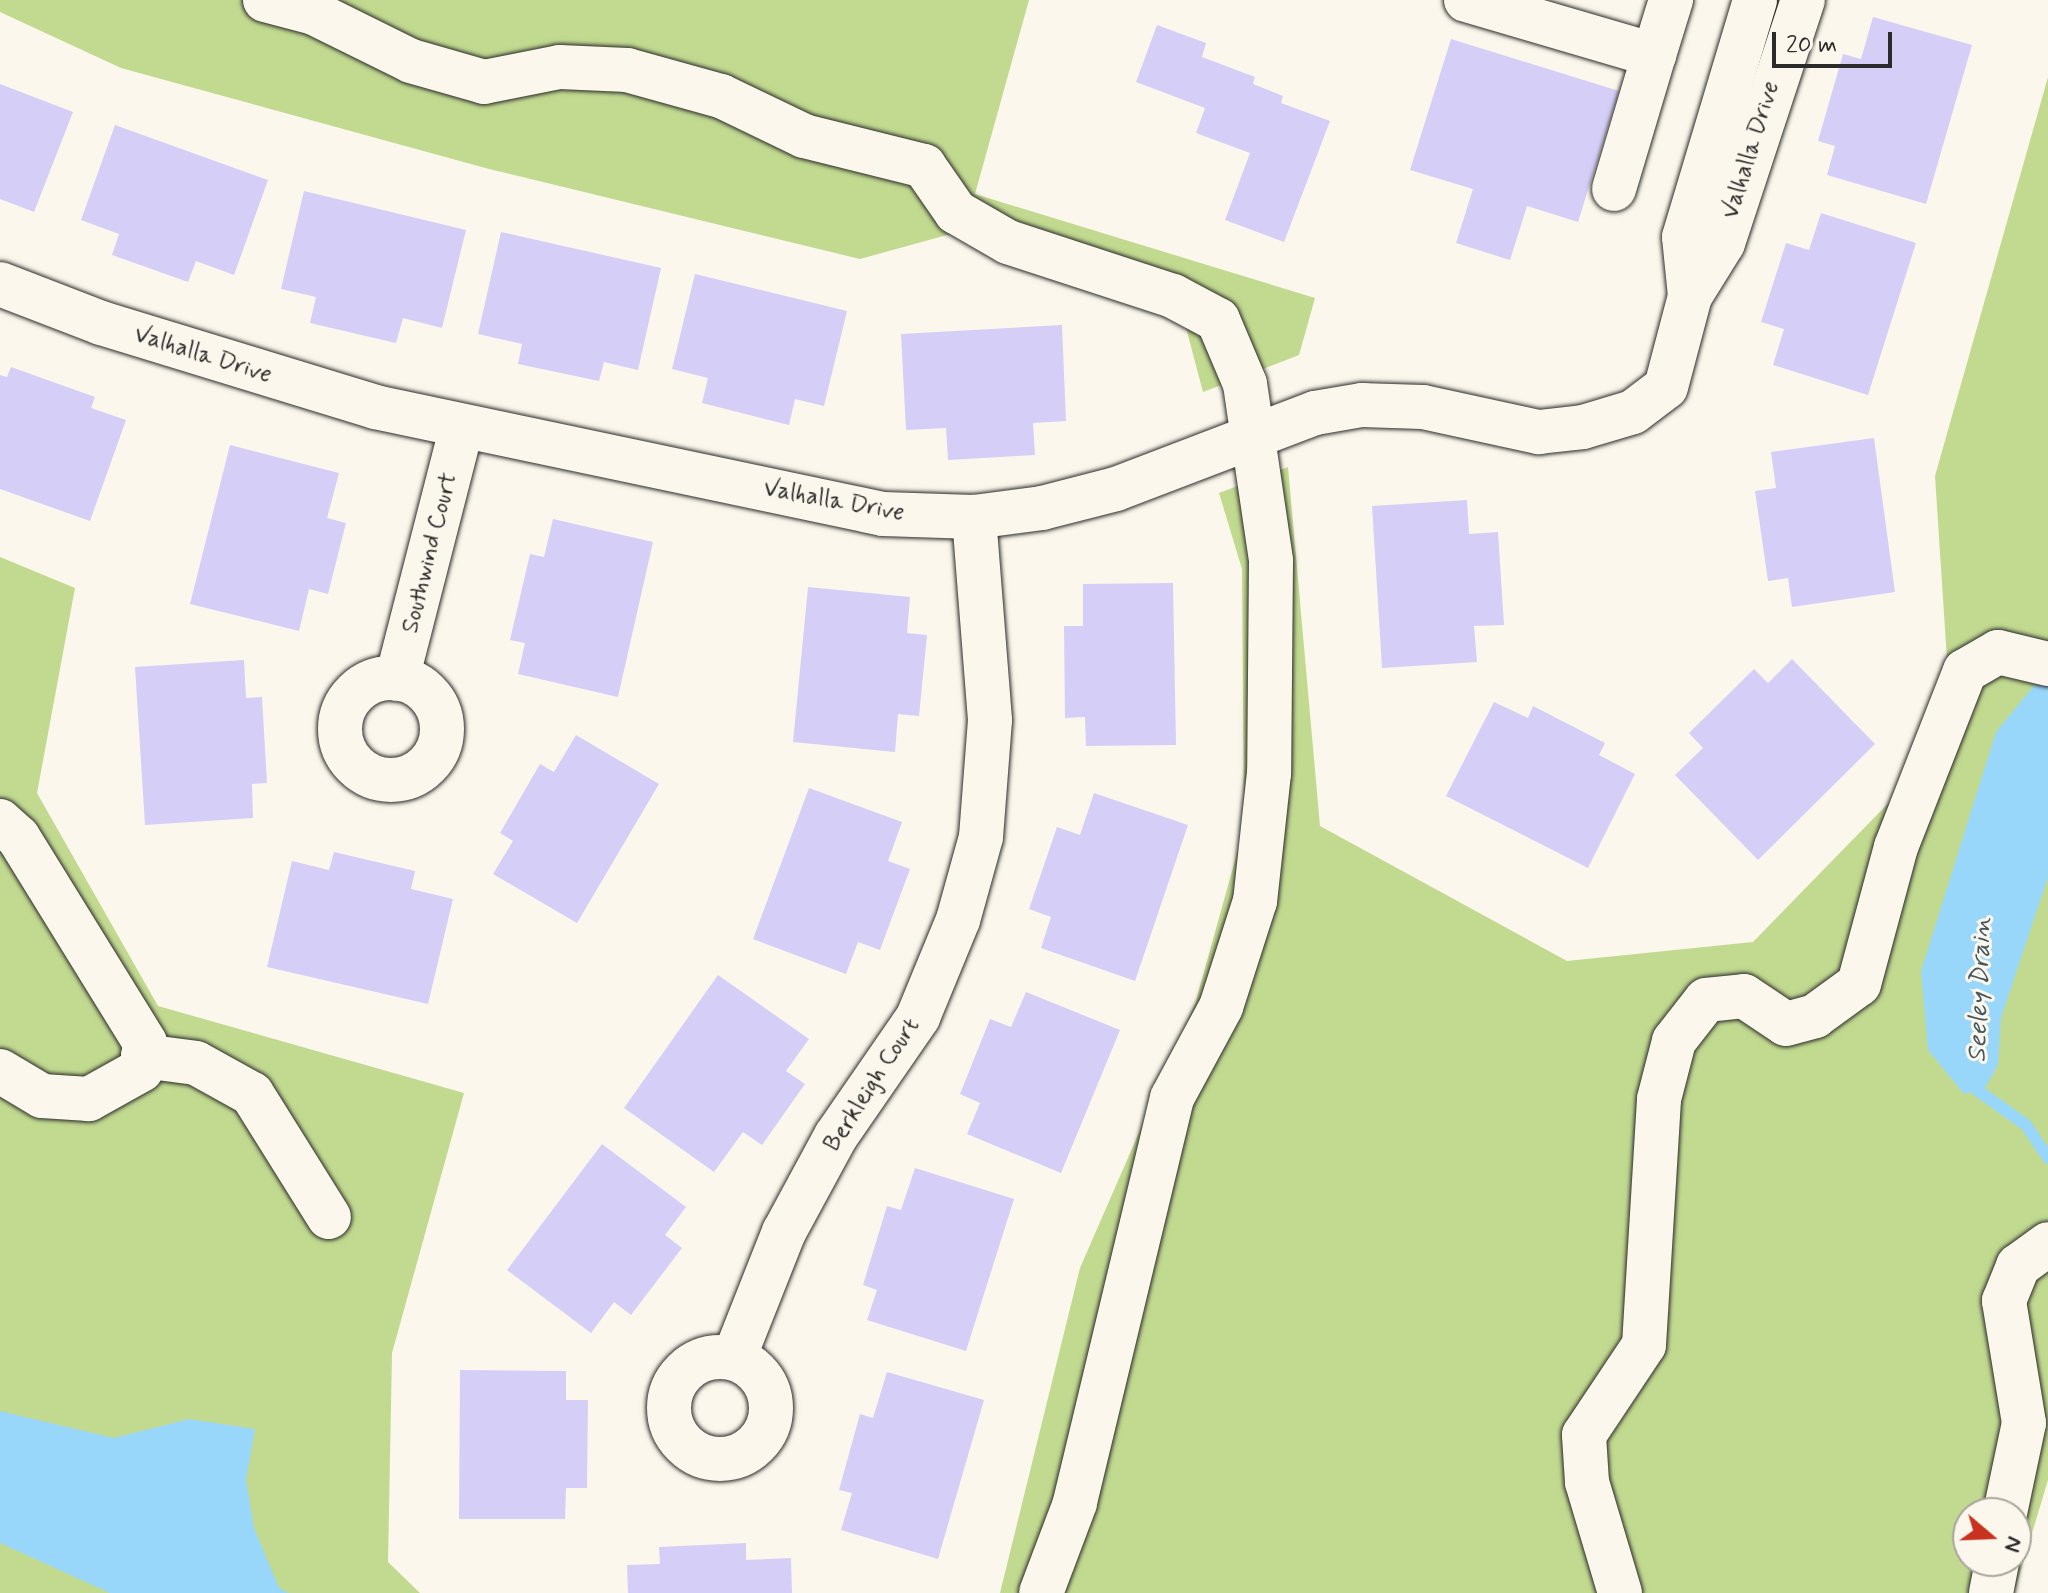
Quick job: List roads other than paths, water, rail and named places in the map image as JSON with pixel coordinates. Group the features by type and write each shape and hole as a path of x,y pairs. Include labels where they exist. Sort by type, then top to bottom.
{"street":[{"path":"265,0 314,13 411,61 484,82 560,67 627,70 721,96 804,136 924,166 956,212 1008,242 1173,296 1218,320 1245,384 1255,433 1271,561 1269,773 1255,901 1221,1007 1172,1098 1075,1503 1041,1593"},
{"path":"1466,0 1654,55"},
{"path":"1614,189 1671,0"},
{"name":"Valhalla Drive","path":"1690,296 1684,237 1755,0"},
{"name":"Valhalla Drive","path":"0,284 116,328 375,407 883,514 974,517 1116,489 1255,433 1362,405 1423,407 1539,432 1633,412 1666,387 1690,296 1723,243 1803,0"},
{"name":"Southwind Court","path":"397,679 462,426"},
{"name":"Berkleigh Court","path":"734,1358 784,1232 836,1136 918,1017 958,920 981,837 990,720 974,517"},
{"path":"1620,1593 1587,1482 1584,1435 1644,1345 1659,1099 1674,1041 1706,1000 1744,996 1786,1024 1815,1016 1859,984 1896,847 1965,671 1998,652 2037,661"},
{"path":"0,821 18,837 145,1043 141,1070 89,1099 42,1096 0,1071"},
{"path":"143,1056 196,1063 252,1094 329,1217"},
{"path":"2008,1497 2024,1423 2004,1301 2018,1266 2040,1249"}],"water":[{"path":"2041,677 2048,680 2048,877 2001,1018 1998,1065 1985,1088 1964,1094 1928,1050 1921,971 1996,732"},
{"path":"0,1411 114,1438 189,1419 255,1429 246,1480 254,1528 279,1588 289,1593 110,1593 0,1543"}],"waterway":[{"name":"Seeley Drain","path":"1978,1073 1977,1090 2026,1125 2048,1158"}]}
